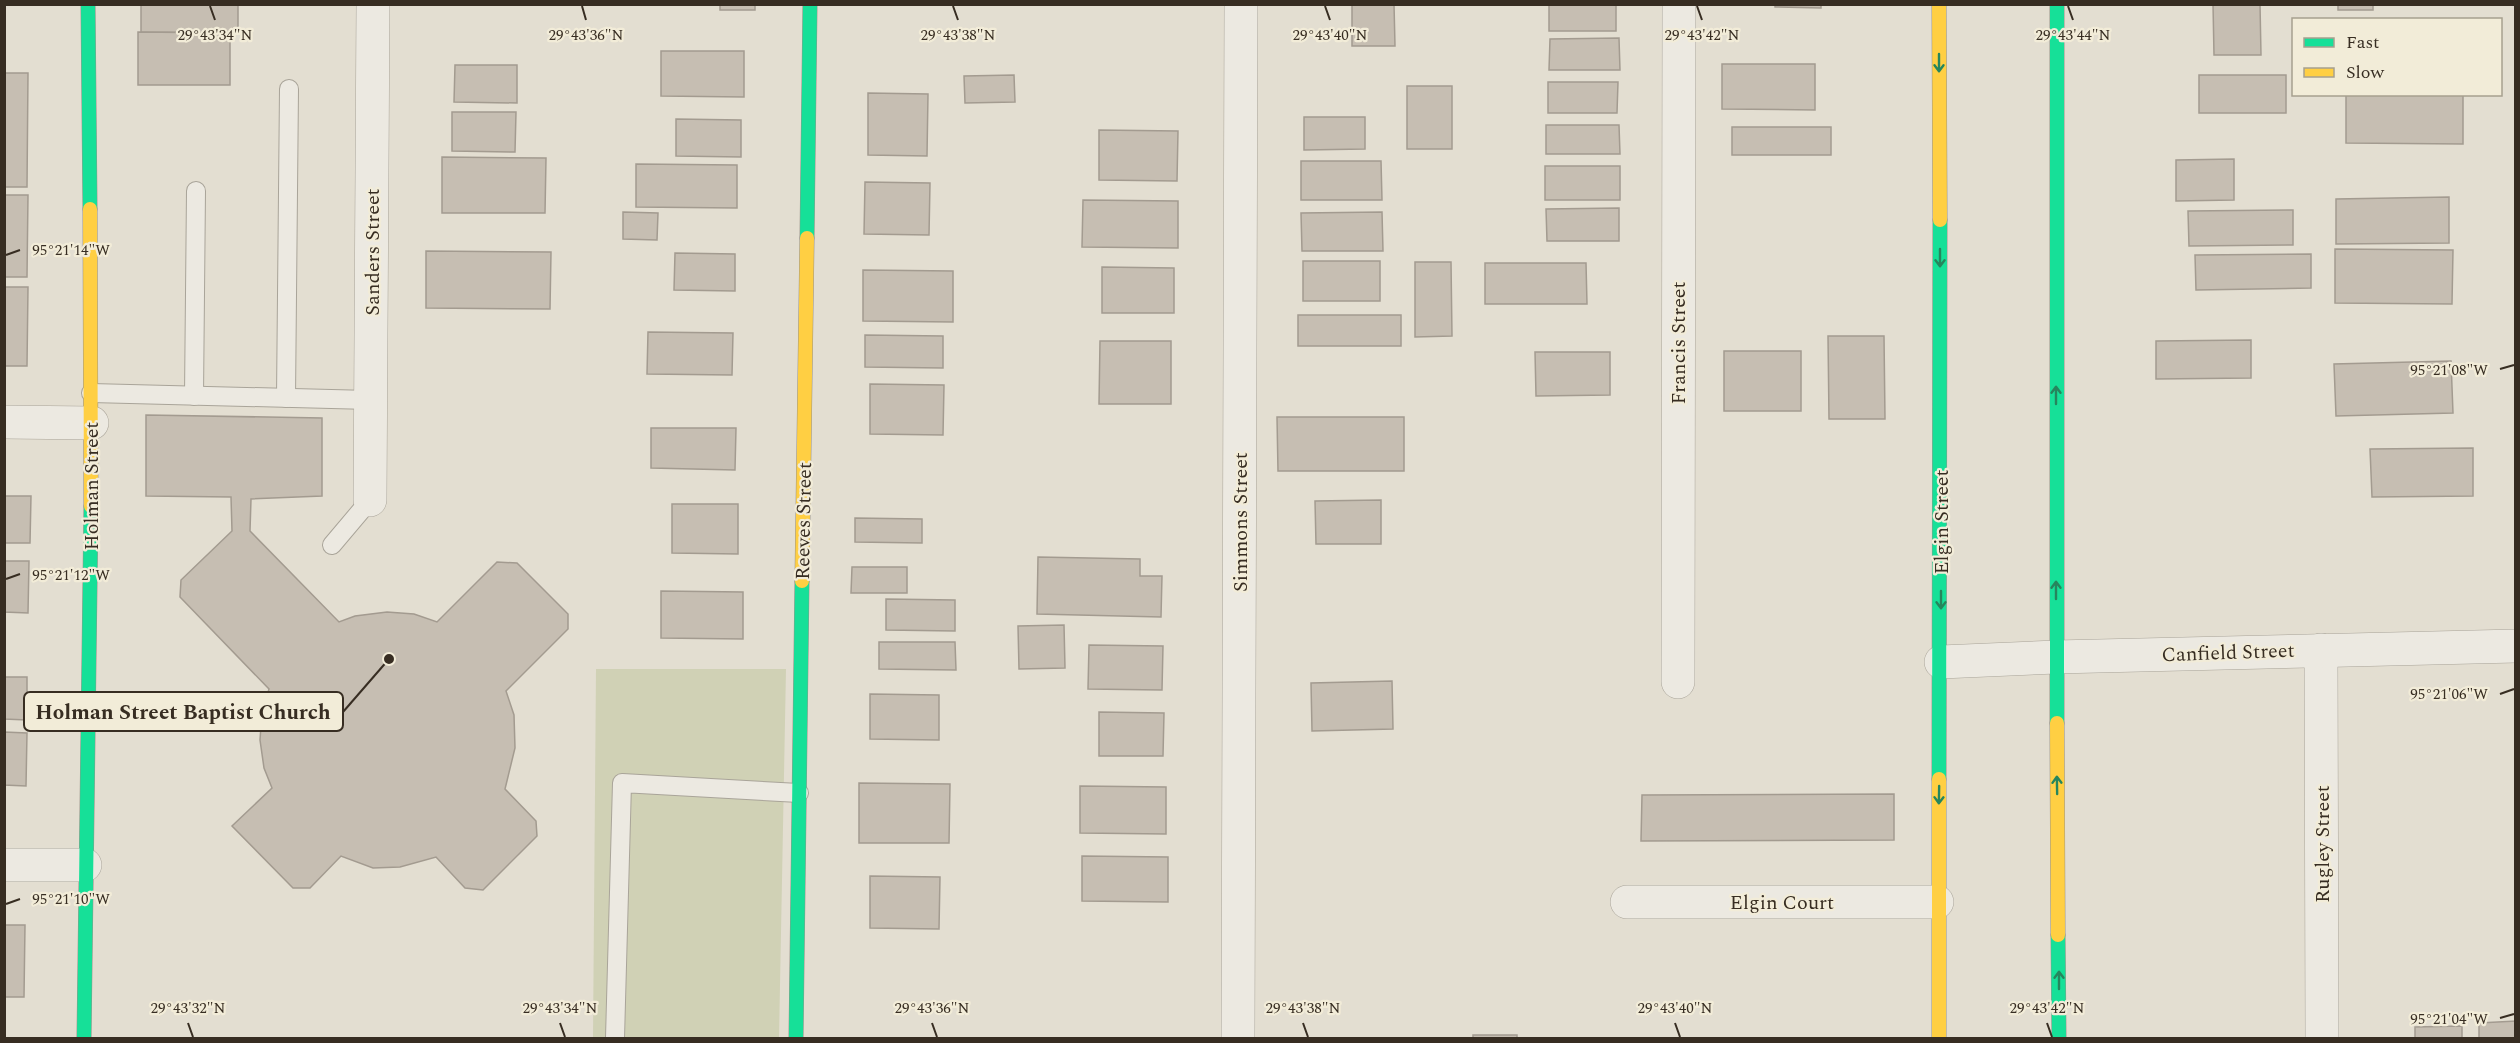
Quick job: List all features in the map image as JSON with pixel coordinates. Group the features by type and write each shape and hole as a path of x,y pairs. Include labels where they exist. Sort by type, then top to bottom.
{"main road":[{"name":"Holman Street","path":"84,1038 91,408 88,4"},
{"name":"Reeves Street","path":"796,1038 810,4"},
{"name":"Elgin Street","path":"1939,4 1941,662 1937,902 1939,1038"},
{"path":"2057,4 2056,657 2059,1038"}],"street":[{"name":"Sanders Street","path":"370,500 373,4"},
{"name":"Simmons Street","path":"1238,1038 1241,4"},
{"name":"Francis Street","path":"1678,682 1679,4"},
{"path":"4,422 91,408"},
{"name":"Canfield Street","path":"1941,662 2516,646"},
{"name":"Rugley Street","path":"2321,650 2322,1038"},
{"path":"4,865 85,865"},
{"name":"Elgin Court","path":"1627,902 1937,902"}],"lane":[{"path":"286,398 289,89"},
{"path":"194,396 196,191"},
{"path":"91,408 194,396 370,400"},
{"path":"332,545 370,500"},
{"path":"615,1038 622,783 799,793"}],"green space":[{"path":"596,669 786,669 779,1038 593,1038"}],"building":[{"path":"141,4 238,4 238,33 141,32"},
{"path":"720,4 755,4 755,10 720,10"},
{"path":"1352,4 1394,4 1395,46 1352,46"},
{"path":"1549,4 1616,4 1616,31 1549,31"},
{"path":"1775,4 1821,4 1821,8 1775,7"},
{"path":"2213,4 2260,4 2261,55 2214,55"},
{"path":"2338,4 2373,4 2373,10 2338,10"},
{"path":"138,32 230,33 230,85 138,85"},
{"path":"1619,38 1620,70 1549,70 1550,39"},
{"path":"661,51 744,51 744,97 661,96"},
{"path":"1722,64 1815,64 1815,110 1722,109"},
{"path":"455,65 517,65 517,103 454,102"},
{"path":"4,73 28,73 27,187 4,187"},
{"path":"1014,75 1015,102 965,103 964,76"},
{"path":"2199,75 2286,75 2286,113 2199,113"},
{"path":"1548,82 1618,82 1617,113 1548,113"},
{"path":"1407,86 1452,86 1452,149 1407,149"},
{"path":"868,93 928,94 927,156 868,155"},
{"path":"2346,96 2463,96 2463,144 2346,143"},
{"path":"452,112 516,112 515,152 452,151"},
{"path":"1304,117 1365,117 1365,149 1304,150"},
{"path":"676,119 741,120 741,157 676,156"},
{"path":"1546,125 1619,125 1620,154 1546,154"},
{"path":"1732,127 1831,127 1831,155 1732,155"},
{"path":"1099,130 1178,131 1177,181 1099,180"},
{"path":"442,157 546,158 545,213 442,213"},
{"path":"2234,159 2234,200 2176,201 2176,160"},
{"path":"1301,161 1381,161 1382,200 1301,200"},
{"path":"636,164 737,165 737,208 636,207"},
{"path":"1545,166 1620,166 1620,200 1545,200"},
{"path":"865,182 930,183 929,235 864,234"},
{"path":"4,195 28,195 27,277 4,277"},
{"path":"2449,197 2449,243 2336,244 2336,199"},
{"path":"1083,200 1178,201 1178,248 1082,247"},
{"path":"1619,208 1619,241 1547,241 1546,209"},
{"path":"2293,210 2293,245 2189,246 2188,211"},
{"path":"623,212 658,213 657,240 623,239"},
{"path":"1382,212 1383,251 1302,251 1301,213"},
{"path":"2335,249 2453,250 2452,304 2335,303"},
{"path":"426,251 551,252 550,309 426,308"},
{"path":"675,253 735,254 735,291 674,290"},
{"path":"2311,254 2311,288 2196,290 2195,255"},
{"path":"1303,261 1380,261 1380,301 1303,301"},
{"path":"1415,262 1451,262 1452,336 1415,337"},
{"path":"1485,263 1586,263 1587,304 1485,304"},
{"path":"1102,267 1174,268 1174,313 1102,313"},
{"path":"863,270 953,271 953,322 863,321"},
{"path":"4,287 28,287 27,366 4,366"},
{"path":"1298,315 1401,315 1401,346 1298,346"},
{"path":"648,332 733,333 732,375 647,374"},
{"path":"865,335 943,336 943,368 865,367"},
{"path":"1828,336 1884,336 1885,419 1829,419"},
{"path":"2251,340 2251,378 2156,379 2156,341"},
{"path":"1100,341 1171,341 1171,404 1099,404"},
{"path":"1724,351 1801,351 1801,411 1724,411"},
{"path":"1535,352 1610,352 1610,395 1536,396"},
{"path":"2451,361 2453,413 2336,416 2334,364"},
{"path":"870,384 944,385 943,435 870,434"},
{"path":"146,415 322,418 322,496 251,499 250,531 339,622 355,616 387,612 414,614 437,622 497,562 517,563 568,614 568,629 506,691 514,715 515,748 505,789 536,821 537,836 483,890 465,888 436,857 400,867 373,868 341,856 310,888 293,888 232,826 272,788 264,768 260,740 262,712 269,689 180,597 181,580 232,531 231,497 146,496"},
{"path":"1277,417 1404,417 1404,471 1278,471"},
{"path":"651,428 736,428 735,470 651,468"},
{"path":"2473,448 2473,496 2372,497 2370,449"},
{"path":"4,496 31,496 30,543 4,543"},
{"path":"1381,500 1381,544 1316,544 1315,501"},
{"path":"672,504 738,504 738,554 672,553"},
{"path":"855,518 922,519 922,543 855,542"},
{"path":"1038,557 1140,559 1140,576 1162,576 1161,617 1037,614"},
{"path":"4,561 29,561 28,613 4,612"},
{"path":"852,567 907,567 907,593 851,593"},
{"path":"661,591 743,592 743,639 661,638"},
{"path":"886,599 955,600 955,631 886,630"},
{"path":"1064,625 1065,668 1019,669 1018,626"},
{"path":"879,642 955,642 956,670 879,669"},
{"path":"1089,645 1163,646 1162,690 1088,689"},
{"path":"4,677 27,677 27,720 4,719"},
{"path":"1392,681 1393,729 1312,731 1311,683"},
{"path":"870,694 939,695 939,740 870,739"},
{"path":"1099,712 1164,713 1163,756 1099,756"},
{"path":"4,732 27,733 26,786 4,785"},
{"path":"859,783 950,784 949,843 859,843"},
{"path":"1080,786 1166,787 1166,834 1080,833"},
{"path":"1894,794 1894,840 1641,841 1642,795"},
{"path":"1082,856 1168,857 1168,902 1082,901"},
{"path":"870,876 940,877 939,929 870,928"},
{"path":"4,925 25,925 24,997 4,997"},
{"path":"2516,1021 2516,1038 2479,1038 2479,1023"},
{"path":"2462,1026 2462,1038 2415,1038 2415,1027"},
{"path":"1473,1035 1517,1035 1517,1038 1473,1038"}],"traffic: fast":[{"path":"88,4 90,209"},
{"path":"807,238 810,4"},
{"path":"2057,4 2057,723"},
{"path":"1939,779 1940,220"},
{"path":"84,1038 91,506"},
{"path":"796,1038 802,581"},
{"path":"2058,935 2059,1038"}],"traffic: slow":[{"path":"1939,4 1940,220"},
{"path":"90,209 91,506"},
{"path":"802,581 807,238"},
{"path":"2057,723 2058,935"},
{"path":"1939,779 1939,1038"}],"place":[{"name":"Holman Street Baptist Church","path":"389,659"}]}
